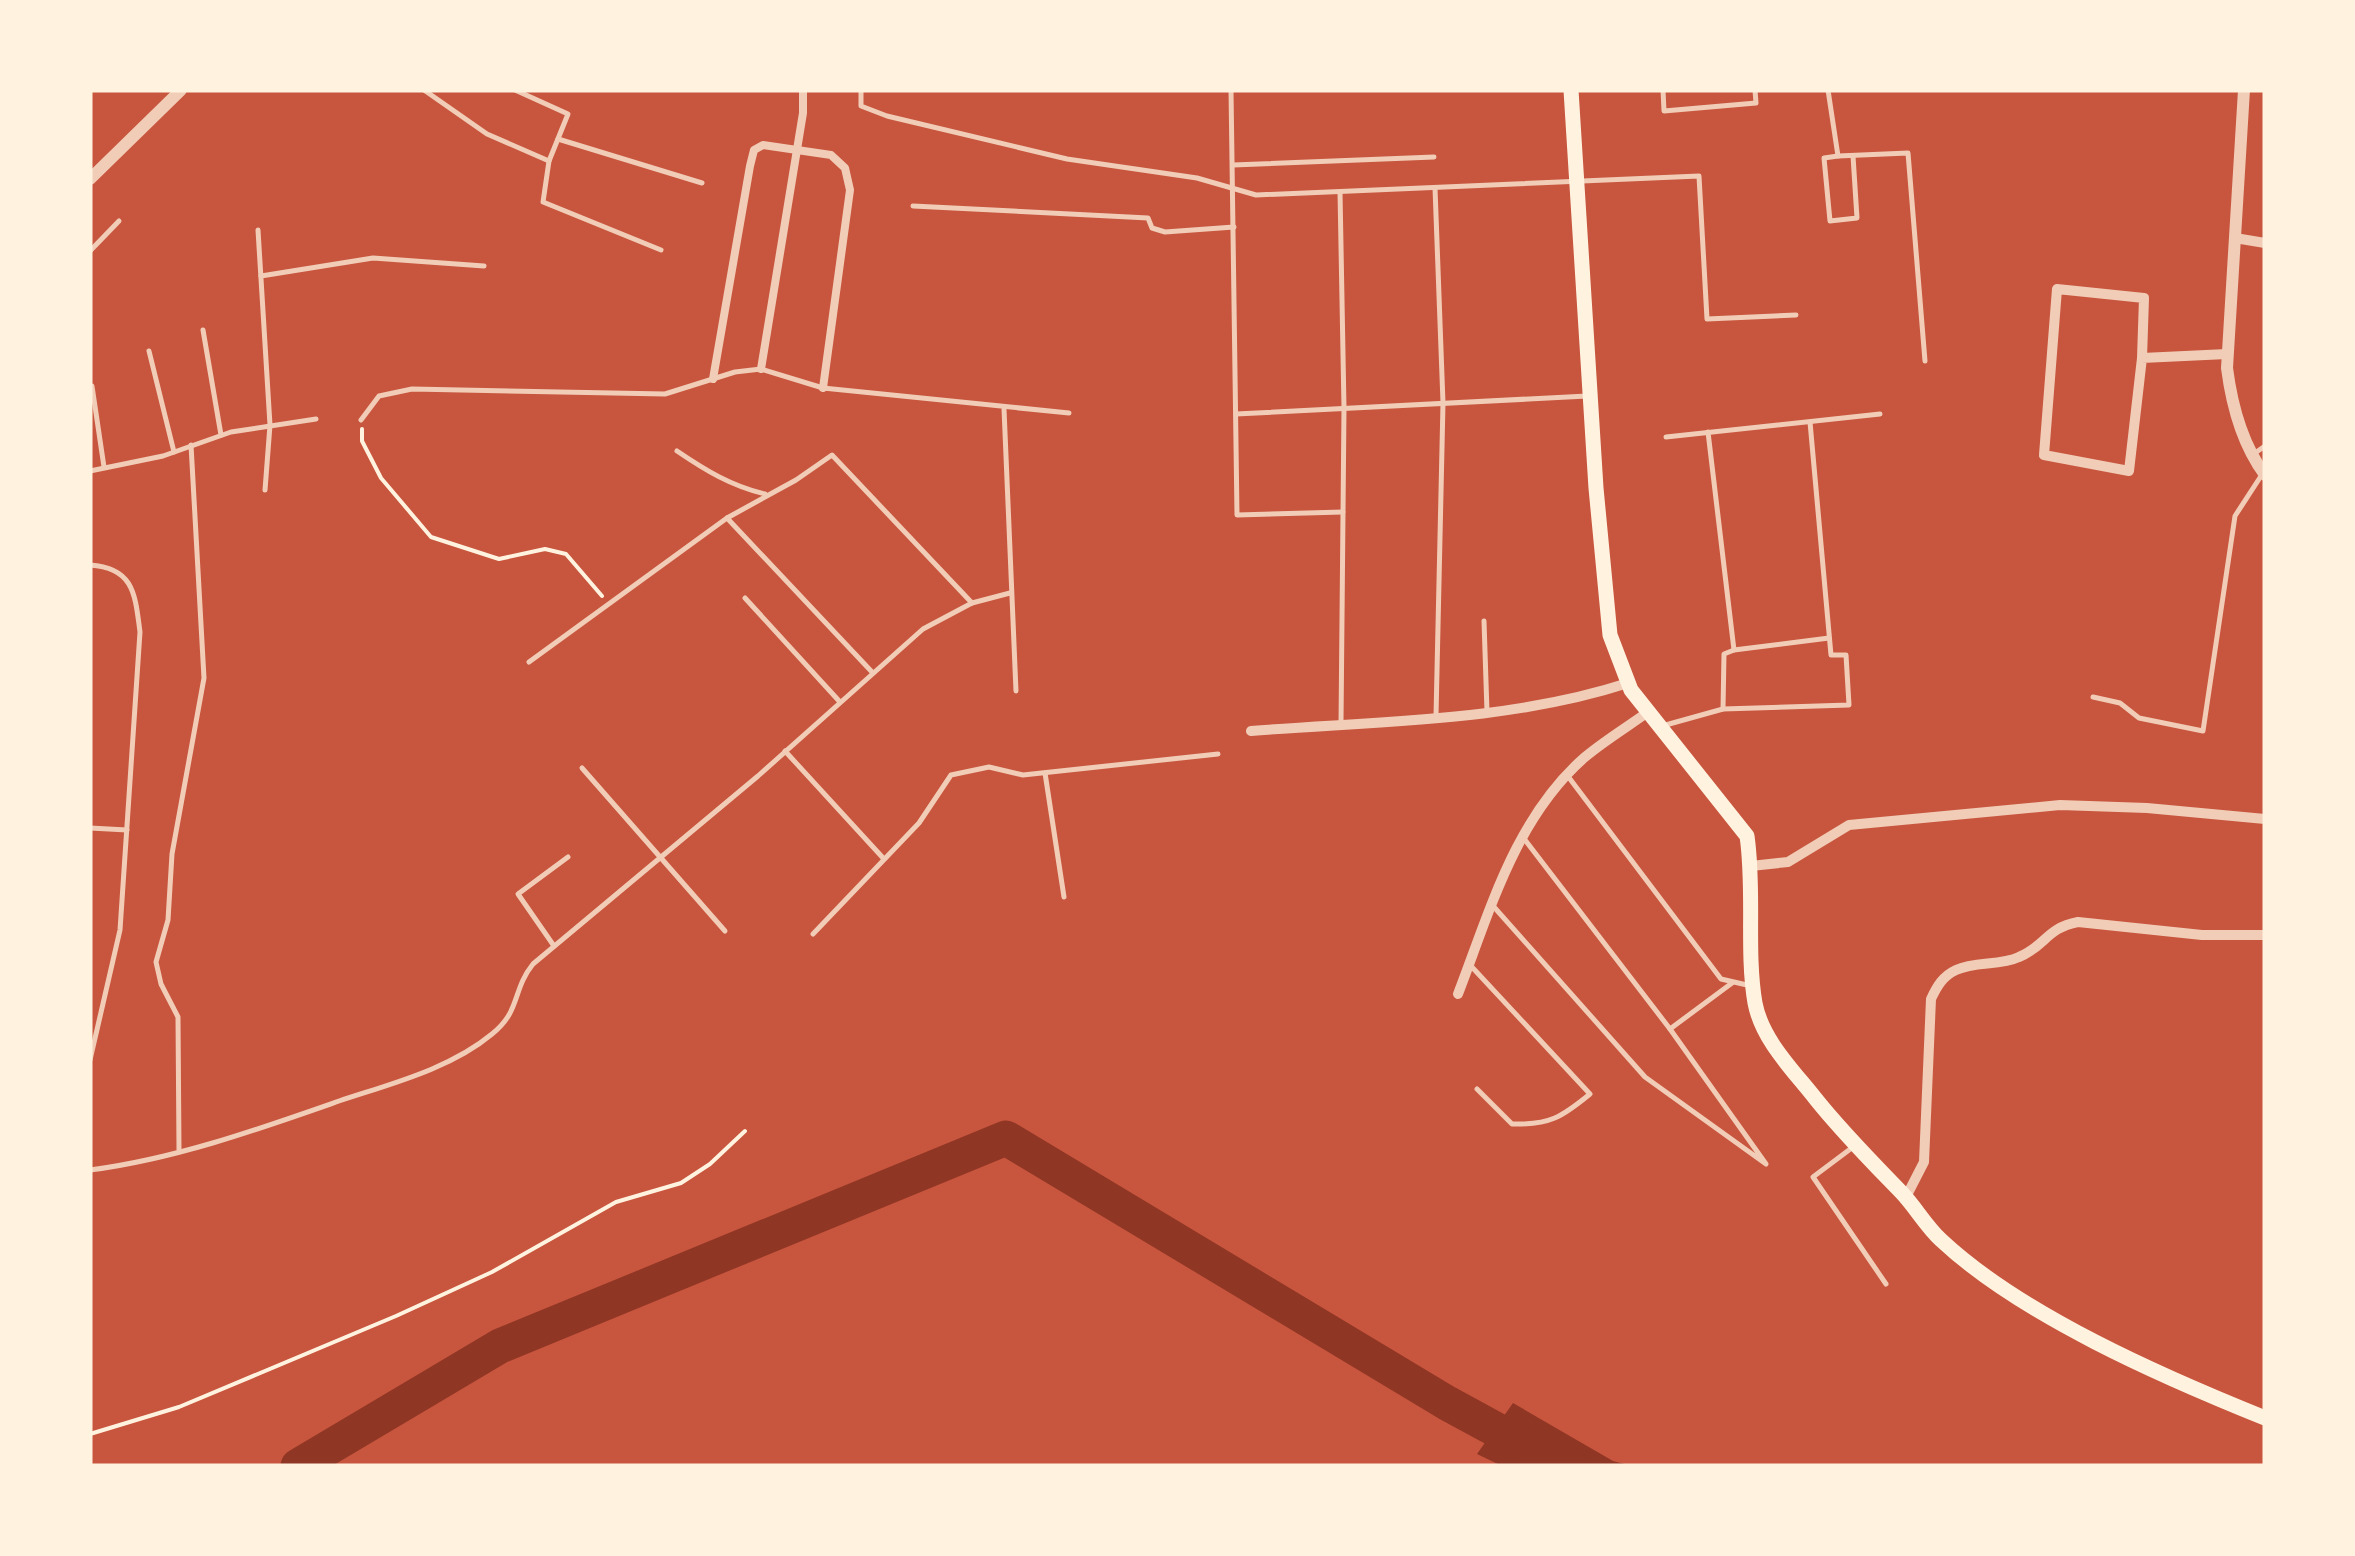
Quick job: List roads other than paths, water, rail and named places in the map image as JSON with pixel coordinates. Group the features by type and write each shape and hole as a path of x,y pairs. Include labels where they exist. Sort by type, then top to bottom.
{"main road":[{"path":"1570,90 1610,635 1628,683 1748,836 1756,1004 1772,1043 1940,1239 2002,1286 2062,1324 2210,1396 2265,1418"}],"street":[{"path":"90,179 181,90"},
{"path":"761,369 803,113 802,90"},
{"path":"2244,90 2228,354 2231,403 2264,474"},
{"path":"713,378 754,150 763,144 832,155 845,168 850,190 824,388"},
{"path":"2235,238 2265,243"},
{"path":"2057,289 2144,298 2142,358 2128,470 2044,455 2057,289"},
{"path":"2142,358 2228,354"},
{"path":"1251,731 1487,712 1585,697 1628,683"},
{"path":"1458,994 1521,836 1586,757 1648,712"},
{"path":"1752,866 1788,862 1850,825 2060,805 2265,819"},
{"path":"1906,1197 1924,1162 1931,999 1939,982 1957,969 2015,960 2038,948 2061,925 2078,922 2202,935 2265,936"}],"lane":[{"path":"424,90 487,134 549,161"},
{"path":"515,90 568,114 549,161 543,202 661,250"},
{"path":"861,90 861,106 887,116 1068,159 1197,178 1256,195 1699,176 1707,319 1796,315"},
{"path":"1231,90 1238,515 1343,512"},
{"path":"1663,90 1664,111 1756,103 1755,90"},
{"path":"1828,90 1838,156"},
{"path":"558,139 702,184"},
{"path":"1854,156 1858,218 1830,220 1824,158 1838,156 1908,153 1925,361"},
{"path":"1233,165 1434,157"},
{"path":"1435,188 1443,403 1436,716"},
{"path":"1340,192 1344,408 1341,724"},
{"path":"913,206 1148,218 1152,228 1166,232 1234,227"},
{"path":"90,251 119,221"},
{"path":"258,230 270,424 265,490"},
{"path":"262,276 373,258 484,266"},
{"path":"204,330 221,435"},
{"path":"149,351 174,452"},
{"path":"362,420 378,396 412,389 665,394 713,378 761,369 824,388 1069,413"},
{"path":"92,386 104,468"},
{"path":"1236,414 1590,396"},
{"path":"1004,409 1016,691"},
{"path":"1666,437 1880,414"},
{"path":"90,471 174,452 221,435 316,419"},
{"path":"1660,726 1723,709 1849,704 1846,655 1831,655 1810,422"},
{"path":"1708,432 1734,650"},
{"path":"179,1150 178,1016 161,984 156,962 168,920 172,854 204,678 191,444"},
{"path":"2252,455 2265,446"},
{"path":"677,452 741,489 768,494"},
{"path":"530,662 727,518 832,455 972,603"},
{"path":"2093,697 2120,703 2139,718 2203,731 2235,516 2264,474"},
{"path":"727,518 873,674"},
{"path":"90,565 112,566 124,575 135,598 140,632 120,930 90,1060"},
{"path":"90,1170 124,1165 259,1128 395,1083 467,1052 495,1032 516,1008 520,980 554,946 786,751 923,629 972,603 1010,593"},
{"path":"745,598 840,702"},
{"path":"1484,621 1487,712"},
{"path":"1723,709 1724,654 1829,638"},
{"path":"786,751 884,859"},
{"path":"813,934 919,823 951,776 989,766 1023,775 1218,754"},
{"path":"582,768 725,931"},
{"path":"1045,773 1064,897"},
{"path":"1567,776 1721,978 1755,987"},
{"path":"90,828 127,830"},
{"path":"1492,905 1645,1077 1766,1164 1670,1029 1521,836"},
{"path":"554,946 518,894 568,856"},
{"path":"1470,964 1590,1094 1563,1116 1537,1125 1512,1124 1477,1089"},
{"path":"1670,1029 1733,982"},
{"path":"1856,1145 1812,1178 1886,1284"}],"waterway":[{"path":"298,1466 500,1346 1006,1138 1447,1403 1571,1466"}]}
